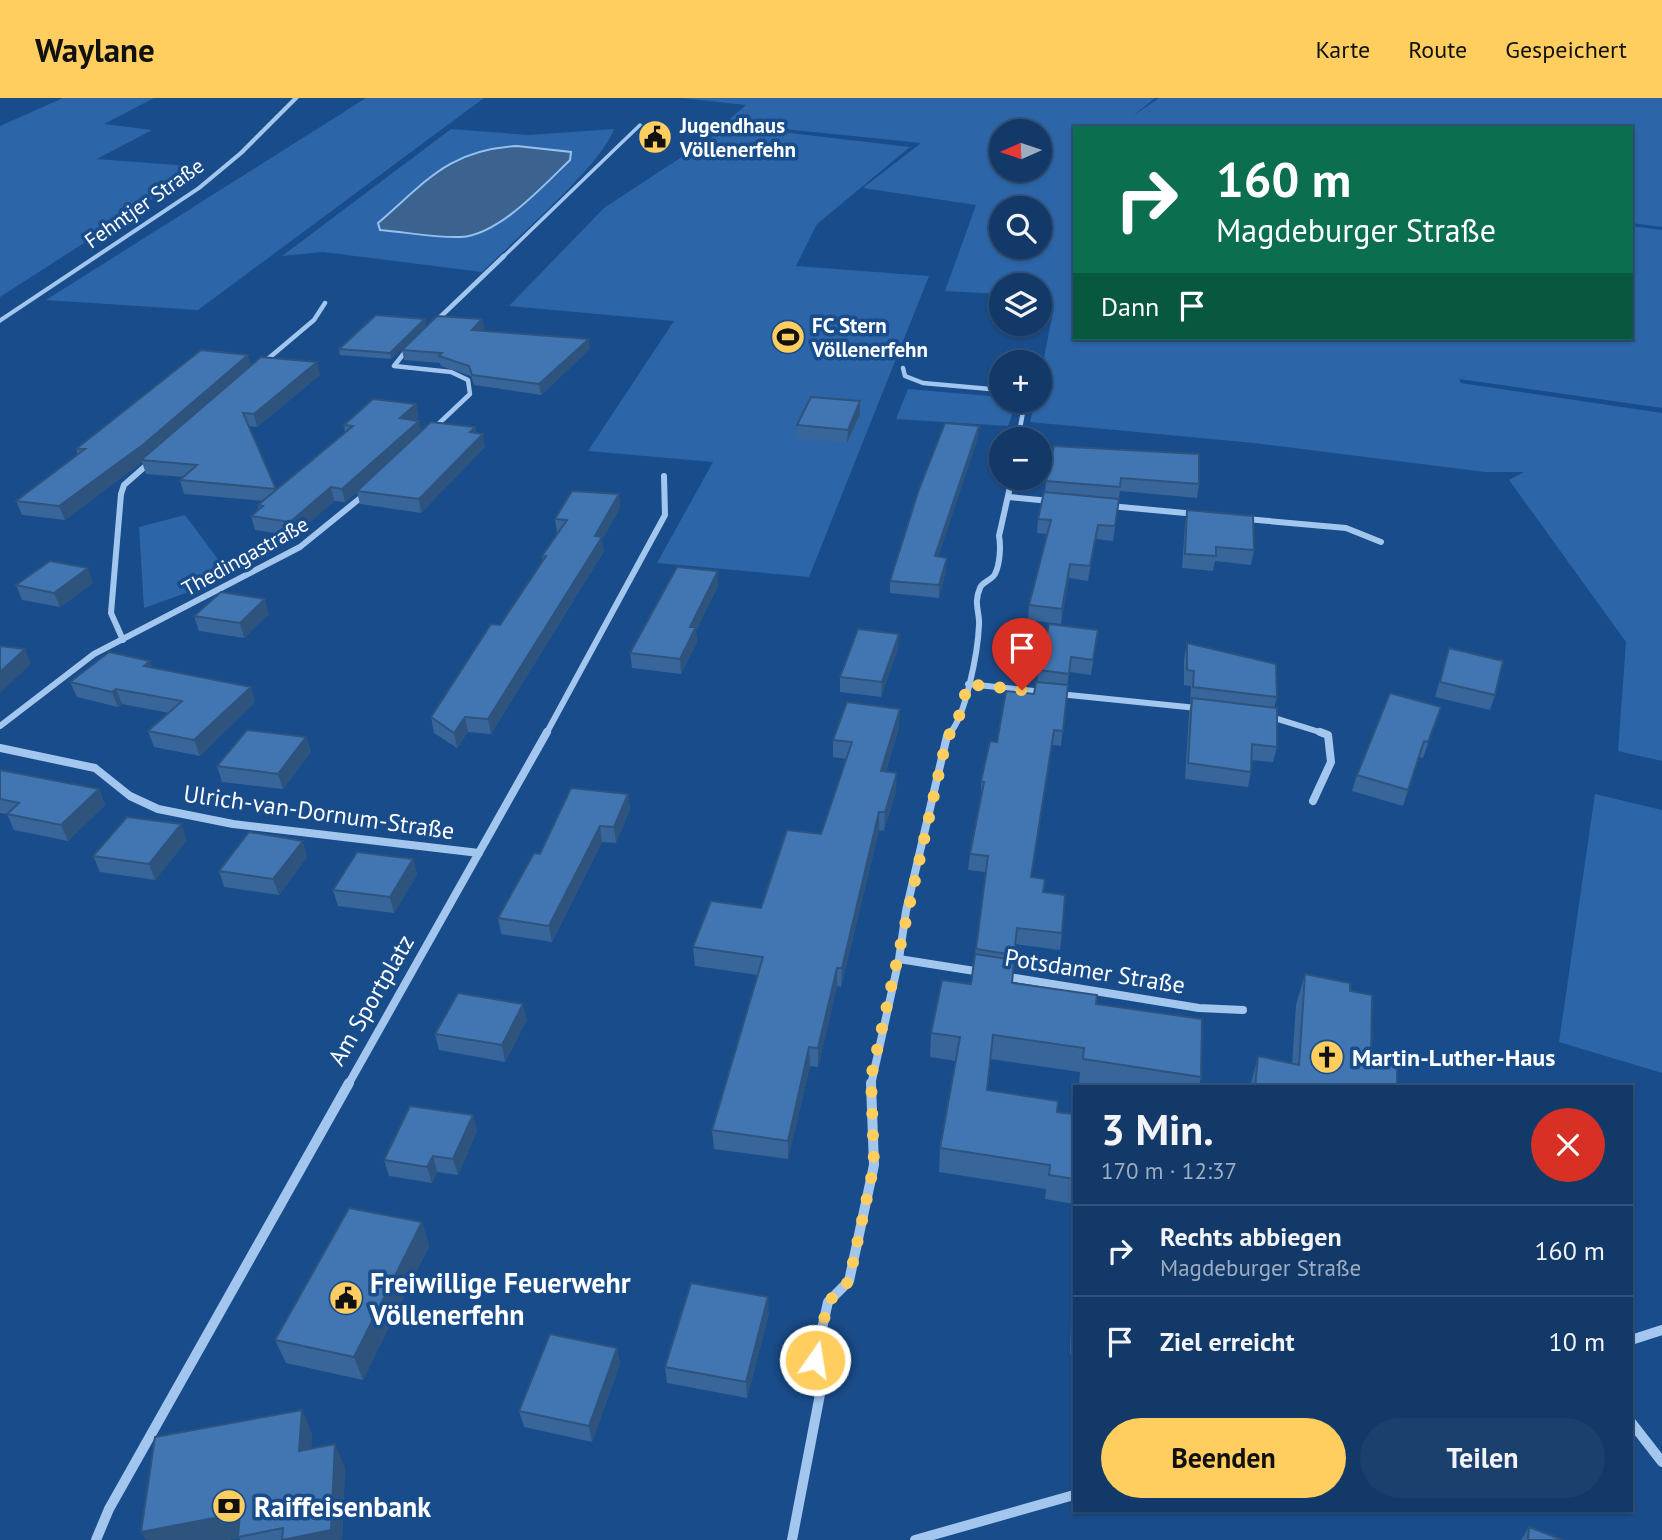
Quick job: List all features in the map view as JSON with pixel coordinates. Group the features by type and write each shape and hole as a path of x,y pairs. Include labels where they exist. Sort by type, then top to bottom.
{"street":[{"name":"Fehntjer Straße","path":"0,321 199,188 241,153 296,98"},
{"path":"432,324 640,125"},
{"path":"253,372 314,320 325,303"},
{"path":"415,342 394,366 451,372 468,380 470,394 431,431"},
{"path":"903,368 905,376 923,383 989,389"},
{"path":"123,640 111,613 121,494 124,485 158,455"},
{"name":"Am Sportplatz","path":"96,1540 109,1509 479,853 665,516 664,476"},
{"path":"792,1540 821,1389 815,1360 828,1302 849,1281 874,1165 871,1077 947,737 956,727 968,684 980,622 975,609 980,586 995,574 1001,545 999,536 1010,490"},
{"name":"Thedingastraße","path":"0,726 68,671 300,547 367,492"},
{"path":"1009,497 1064,502"},
{"path":"1106,506 1203,515"},
{"path":"1244,519 1346,528 1381,542"},
{"path":"968,684 1213,710"},
{"path":"1253,714 1328,735 1331,762 1313,801"},
{"name":"Ulrich-van-Dornum-Straße","path":"0,748 94,768 130,796 158,809 233,824 479,853"},
{"name":"Potsdamer Straße","path":"899,959 1199,1008 1244,1010"},
{"path":"1633,1339 1662,1330"},
{"path":"1633,1425 1662,1462"},
{"path":"915,1540 1073,1495"}],"shaded area":[{"path":"63,98 154,98 104,124 152,130 97,159 202,167 0,297 0,126"},
{"path":"366,98 484,98 198,310 46,300"},
{"path":"682,98 1155,98 1133,116 1159,98 1662,98 1662,227 1633,223 1633,126 1073,126 1073,340 1633,340 1633,226 1662,230 1662,408 1459,379 1461,383 1662,413 1662,761 1618,751 1626,642 1509,480 1524,472 1485,472 1254,443 1030,422 1032,413 1052,413 1052,350 1046,350 1048,336 1052,336 1052,273 989,273 989,293 945,291 976,205 863,188 921,143 725,123 746,105"},
{"path":"729,126 910,147 817,224 796,266 929,276 809,577 657,563 713,462 588,451 674,321 509,306 604,208"},
{"path":"451,129 529,135 614,129 593,162 575,182 482,272 323,252 282,256","holes":["517,146 571,152 522,204 492,227 477,234 451,237 380,230 379,223 419,185"]},
{"path":"517,146 571,152 570,160 520,207 490,228 461,237 380,230 378,223 440,170 473,154"},
{"path":"908,389 989,396 989,413 1013,413 1008,426 896,419"},
{"path":"185,515 223,566 210,571 222,580 144,608 139,527"},
{"path":"1595,794 1662,810 1662,1073 1559,1042"}],"building":[{"path":"376,315 425,319 390,353 339,349"},
{"path":"437,316 482,319 472,330 589,339 539,384 472,375 469,366 439,356 442,353 402,350"},
{"path":"201,350 248,355 144,444 59,506 16,501 85,449 76,449"},
{"path":"261,357 317,362 254,414 243,413 276,489 180,480 197,465 141,460"},
{"path":"811,397 860,401 848,430 797,425"},
{"path":"373,399 416,404 400,418 419,421 342,489 331,487 290,522 251,516 263,506 258,505 353,426 344,425"},
{"path":"431,422 475,427 470,432 483,434 419,499 357,491"},
{"path":"945,423 979,426 935,556 947,558 939,585 890,581 918,492"},
{"path":"1054,446 1199,454 1199,484 1121,478 1120,487 1052,481"},
{"path":"572,491 619,494 595,536 602,537 488,719 465,717 454,733 431,717 491,624 500,625 546,556 542,556 567,520 555,519"},
{"path":"1044,492 1119,499 1115,526 1098,525 1090,566 1070,564 1062,609 1029,605 1051,520 1038,519"},
{"path":"1187,510 1253,516 1254,550 1216,547 1216,556 1185,554"},
{"path":"50,561 88,568 54,593 16,585"},
{"path":"677,567 718,571 690,627 696,627 680,659 630,653"},
{"path":"221,592 265,599 240,623 194,616"},
{"path":"1049,624 1098,630 1093,660 1071,657 1069,674 1039,670"},
{"path":"858,629 899,634 882,682 840,677"},
{"path":"1187,643 1276,664 1277,697 1193,687 1194,671 1187,670"},
{"path":"0,646 25,649 0,672"},
{"path":"1449,648 1503,661 1495,695 1440,682"},
{"path":"109,652 150,661 144,666 251,687 194,740 148,731 182,701 116,689 112,692 70,682"},
{"path":"1036,682 1068,685 1063,731 1054,730 1031,877 1045,879 1043,892 1065,895 1062,933 1017,928 1014,955 976,949 988,856 970,854 984,782 981,781 990,741 997,742 1006,691 1034,694"},
{"path":"1390,693 1441,707 1428,742 1424,741 1408,790 1357,775"},
{"path":"1192,698 1277,708 1277,747 1252,744 1251,772 1188,763"},
{"path":"847,702 900,709 881,771 897,773 885,812 879,812 842,968 837,968 818,1048 809,1047 788,1141 712,1130 763,957 693,947 711,901 761,908 787,830 821,834 852,742 833,740"},
{"path":"247,730 306,737 278,774 217,766"},
{"path":"0,770 99,789 61,825 7,814 19,803 0,799"},
{"path":"571,788 628,794 614,827 600,826 549,926 498,918 534,853 540,854"},
{"path":"127,817 181,824 149,864 93,856"},
{"path":"249,832 303,841 273,879 219,871"},
{"path":"357,852 413,859 390,897 333,890"},
{"path":"975,954 1014,960 1012,983 1097,995 1096,1004 1202,1019 1201,1077 1083,1059 1084,1048 993,1035 987,1090 1058,1101 1057,1112 1073,1114 1073,1179 1049,1175 1050,1165 940,1148 960,1037 931,1033 942,980 971,984"},
{"path":"1305,974 1350,983 1350,991 1372,995 1371,1061 1397,1066 1397,1085 1255,1085 1258,1056 1299,1065"},
{"path":"458,993 523,1004 502,1045 435,1034"},
{"path":"410,1106 473,1115 453,1159 433,1156 427,1167 384,1160"},
{"path":"349,1208 422,1222 354,1357 275,1340"},
{"path":"691,1283 768,1297 746,1382 665,1367"},
{"path":"550,1334 617,1348 589,1426 519,1411"},
{"path":"302,1410 299,1451 335,1444 331,1530 282,1540 283,1528 238,1537 240,1513 141,1532 155,1437"},
{"path":"1529,1527 1563,1540 1528,1540"}],"place":[{"name":"Jugendhaus Völlenerfehn","path":"655,137"},
{"name":"FC Stern Völlenerfehn","path":"788,337"},
{"name":"Martin-Luther-Haus","path":"1327,1057"},
{"name":"Freiwillige Feuerwehr Völlenerfehn","path":"346,1298"},
{"name":"Raiffeisenbank","path":"229,1506"}],"route":[{"path":"815,1360 828,1302 849,1281 874,1165 871,1077 947,737 956,727 968,684 1022,690"}]}
